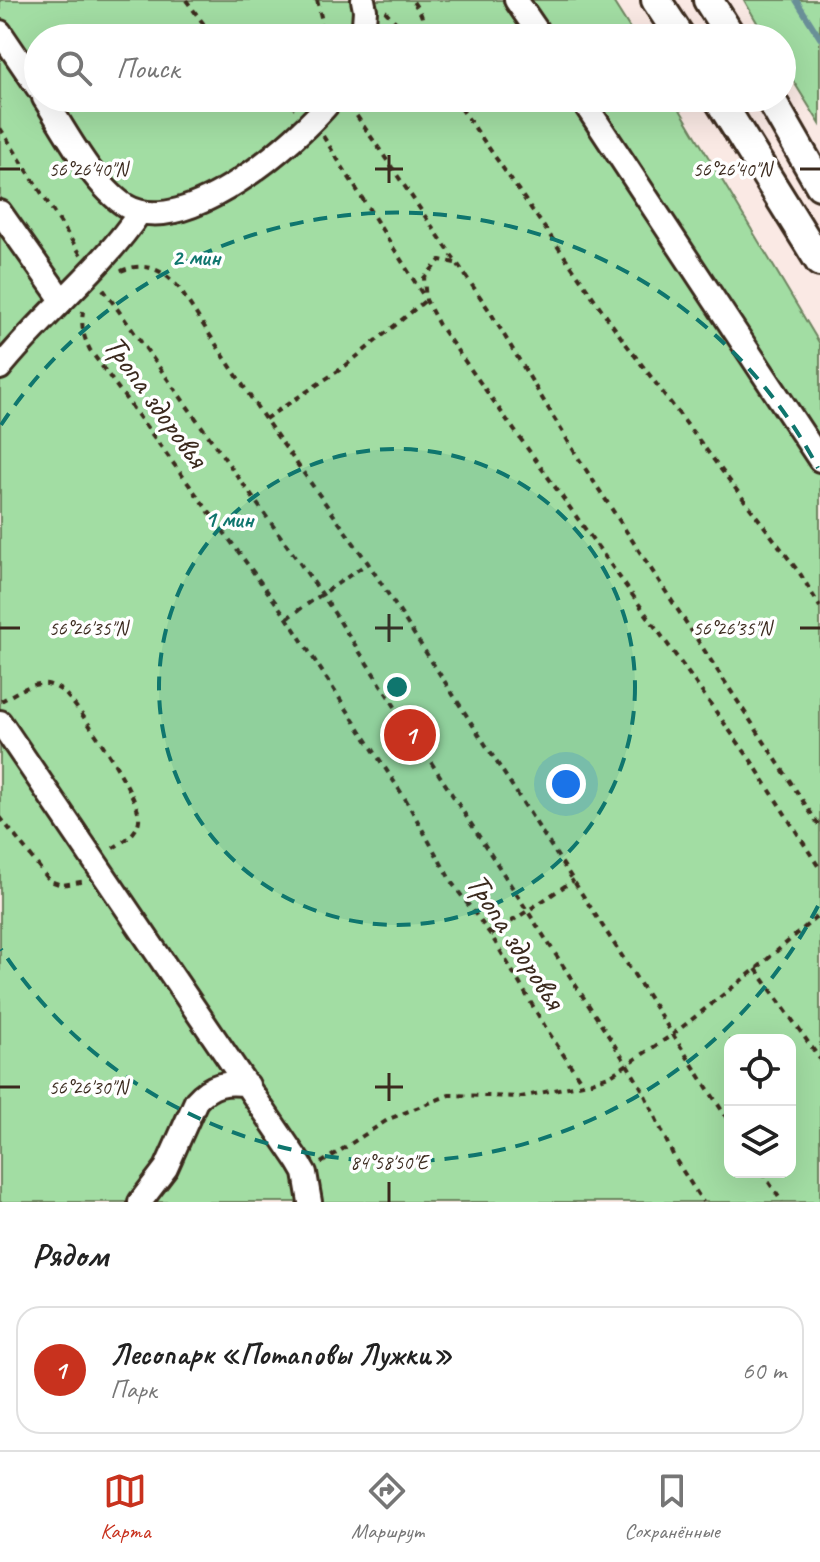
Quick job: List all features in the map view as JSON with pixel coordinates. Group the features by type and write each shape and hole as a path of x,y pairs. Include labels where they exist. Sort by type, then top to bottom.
{"main road":[{"path":"656,0 672,24"},
{"path":"708,0 723,24"},
{"path":"727,112 820,262"},
{"path":"777,112 820,185"},
{"path":"779,112 820,163"}],"street":[{"path":"363,0 364,24"},
{"path":"516,0 532,24"},
{"path":"0,32 24,67"},
{"path":"54,112 99,179 124,205 140,212 161,213 177,210 229,187 279,154 322,112"},
{"path":"590,112 820,460"},
{"path":"0,212 62,300"},
{"path":"0,368 62,300 99,282 117,246 140,212"},
{"path":"0,722 305,1173 310,1202"},
{"path":"140,1202 157,1183 196,1101 205,1091 233,1082 248,1085"}],"path":[{"path":"186,0 204,24"},
{"path":"317,0 323,24"},
{"path":"412,0 423,18 421,24"},
{"path":"384,10 397,24"},
{"path":"353,112 489,310 577,456 820,827"},
{"path":"464,112 613,327 801,575 820,607"},
{"path":"314,122 439,325 752,762 820,869"},
{"path":"0,128 99,282 322,594 628,1066 675,1159 703,1202"},
{"path":"426,300 424,278 440,260 455,263"},
{"path":"117,273 130,267 144,266 158,269 170,277 265,419 368,563 724,1114"},
{"path":"265,419 344,367 426,300"},
{"name":"Тропа здоровья","path":"83,309 83,337 90,350 287,618 406,800 452,883 491,935 583,1084"},
{"path":"287,618 368,563"},
{"path":"0,702 38,684 60,689 130,789 140,809 137,828 100,866 94,879 69,884 50,881 0,817"},
{"path":"491,935 574,880"},
{"path":"305,1173 389,1119 449,1095 521,1097 611,1075 672,1035 820,914"},
{"path":"756,969 820,1059"},
{"path":"766,1178 782,1202"}],"green space":[{"path":"0,0 612,0 627,24 24,24 24,112 681,112 820,344 820,1202 0,1202"},
{"path":"744,0 820,0 820,124 796,85 796,24 758,24"}],"waterway":[{"path":"796,0 820,38"}],"place":[{"name":"Лесопарк «Потаповы Лужки»","path":"410,735"}]}
